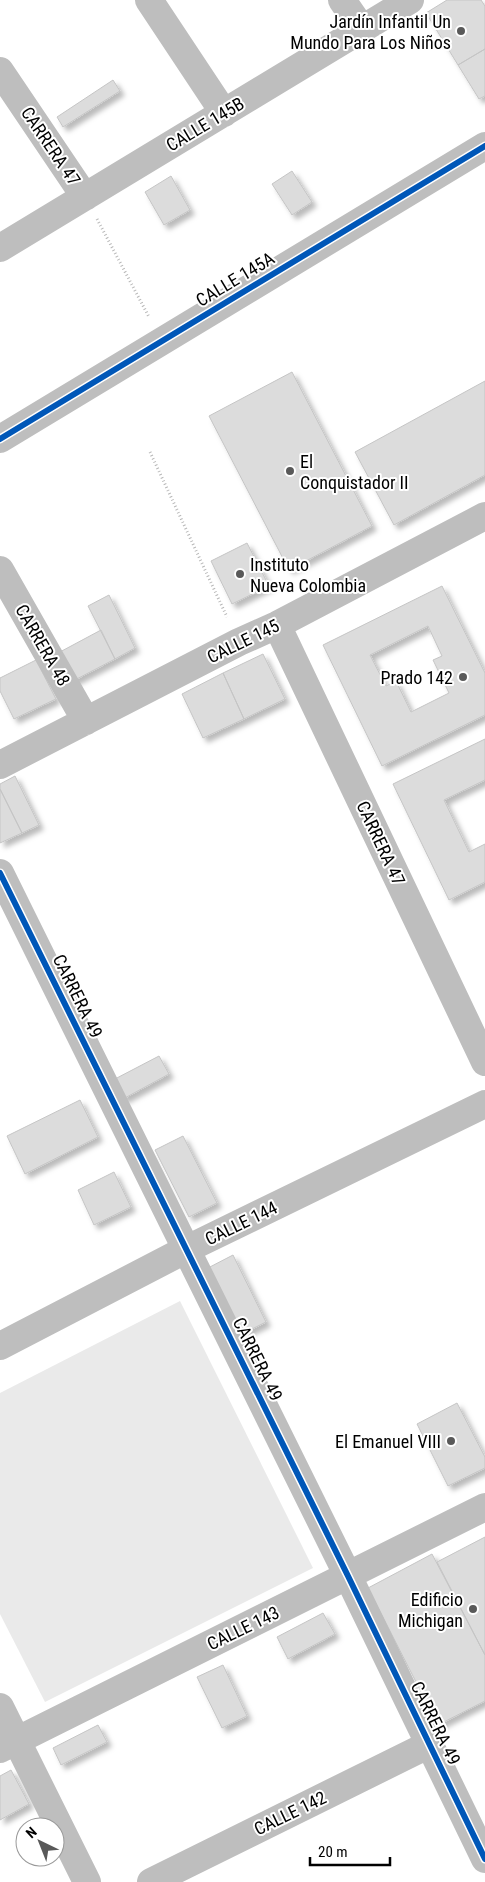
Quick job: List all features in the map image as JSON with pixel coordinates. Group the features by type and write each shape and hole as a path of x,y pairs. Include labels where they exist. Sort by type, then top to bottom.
{"street":[{"path":"149,0 224,113"},
{"path":"342,0 362,29"},
{"name":"CALLE 145B","path":"0,248 410,0"},
{"name":"CARRERA 47","path":"0,72 85,197"},
{"name":"CALLE 145A","path":"0,439 485,146"},
{"name":"CALLE 145","path":"0,765 485,516"},
{"name":"CARRERA 48","path":"0,570 86,721"},
{"name":"CARRERA 47","path":"277,624 485,1062"},
{"name":"CARRERA 49","path":"0,873 348,1576 485,1859"},
{"name":"CALLE 144","path":"0,1346 187,1250 485,1104"},
{"name":"CALLE 143","path":"8,1745 485,1507"},
{"path":"0,1707 8,1745 87,1882"},
{"name":"CALLE 142","path":"151,1882 430,1744"}],"path":[{"path":"85,197 163,340"},
{"path":"150,452 239,642"}],"shaded area":[{"path":"180,1301 313,1568 45,1702 0,1614 0,1393"}],"building":[{"name":"Jardín Infantil Un Mundo Para Los Niños","path":"447,0 481,0 485,6 485,49 458,65 426,13"},
{"path":"485,49 485,96 479,99 458,65"},
{"path":"113,80 120,91 63,127 57,117"},
{"path":"292,171 312,202 292,215 272,184"},
{"path":"171,176 190,210 164,225 145,192"},
{"name":"El Conquistador II","path":"292,372 372,526 289,570 209,416"},
{"path":"485,381 485,475 394,525 355,452"},
{"name":"Instituto Nueva Colombia","path":"247,543 269,586 232,604 211,561"},
{"name":"Prado 142","path":"442,586 485,673 485,715 382,766 323,645","holes":["428,626 442,656 433,660 449,693 411,712 396,681 386,686 370,655"]},
{"path":"109,595 135,648 115,659 88,606"},
{"path":"101,630 115,659 73,681 58,653"},
{"path":"263,654 285,699 244,719 223,673"},
{"path":"36,660 56,699 14,719 0,691 0,678"},
{"path":"223,673 244,719 203,738 182,694"},
{"path":"485,739 485,780 444,800 469,852 485,844 485,882 449,900 393,784"},
{"path":"15,776 39,825 22,833 0,789 0,784"},
{"path":"0,789 22,833 0,843"},
{"path":"159,1056 169,1074 123,1099 113,1080"},
{"path":"80,1100 98,1137 25,1174 7,1136"},
{"path":"183,1136 217,1203 189,1217 155,1150"},
{"path":"114,1172 131,1207 94,1225 78,1190"},
{"path":"233,1255 266,1322 240,1335 206,1269"},
{"name":"El Emanuel VIII","path":"457,1403 485,1457 485,1468 448,1486 417,1424"},
{"name":"Edificio Michigan","path":"485,1537 485,1655 437,1562"},
{"path":"432,1554 485,1655 485,1701 438,1725 368,1588"},
{"path":"323,1613 335,1634 288,1659 277,1637"},
{"path":"223,1665 247,1716 222,1728 197,1677"},
{"path":"98,1725 107,1742 61,1765 53,1748"},
{"path":"11,1770 29,1804 0,1820 0,1776"}],"cycle path":[{"path":"0,439 485,146"},
{"path":"0,873 348,1576 485,1859"}],"place":[{"name":"Jardín Infantil Un Mundo Para Los Niños","path":"461,31"},
{"name":"El Conquistador II","path":"290,471"},
{"name":"Instituto Nueva Colombia","path":"240,574"},
{"name":"Prado 142","path":"463,677"},
{"name":"El Emanuel VIII","path":"451,1441"},
{"name":"Edificio Michigan","path":"473,1609"}]}
